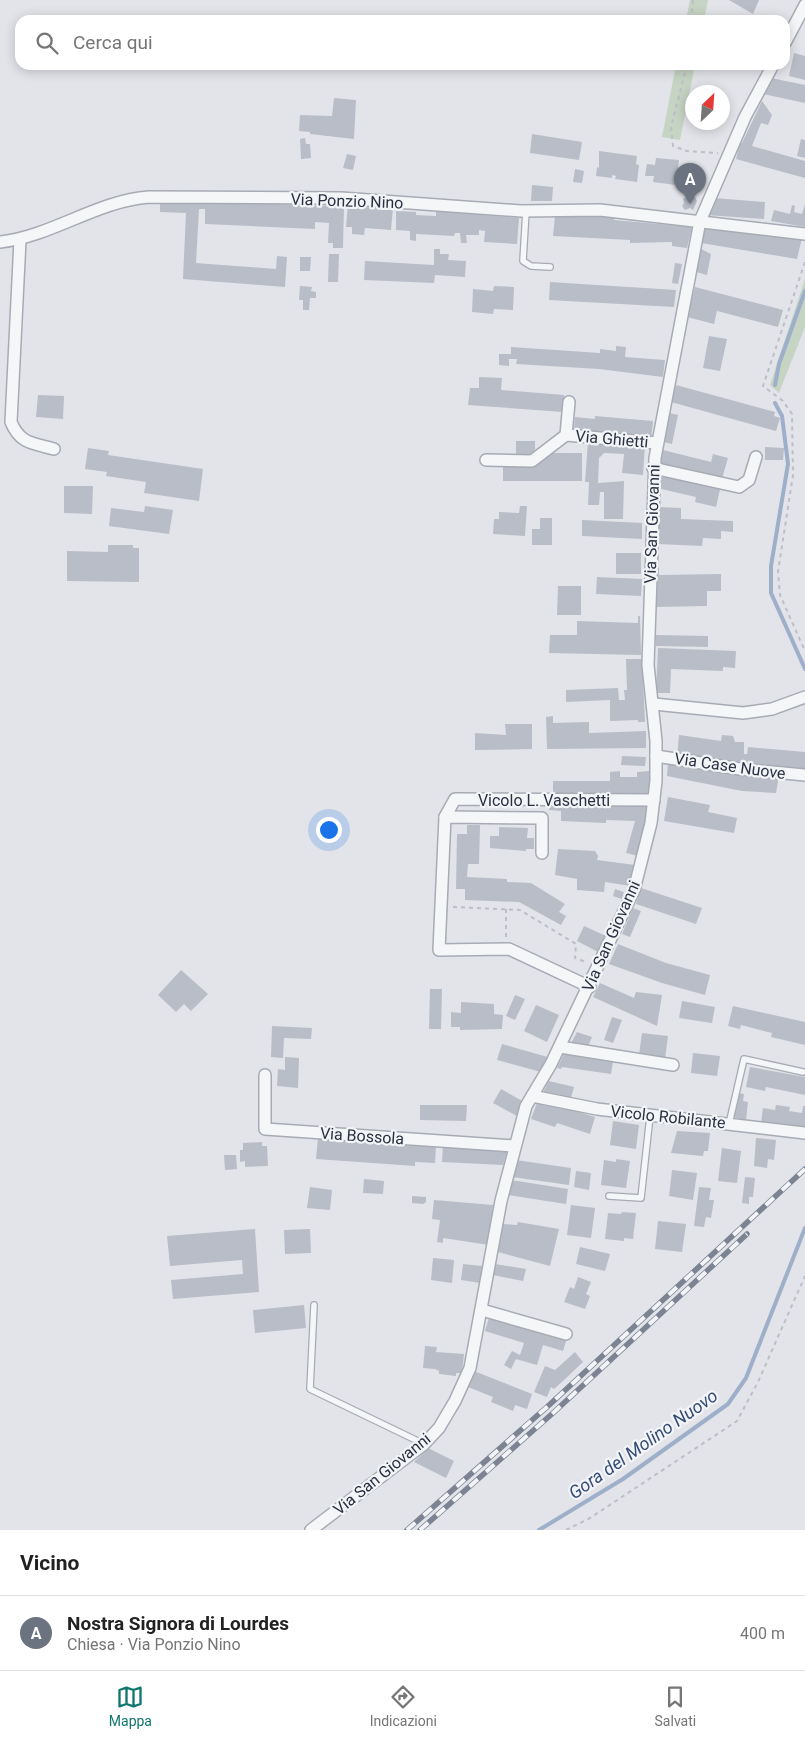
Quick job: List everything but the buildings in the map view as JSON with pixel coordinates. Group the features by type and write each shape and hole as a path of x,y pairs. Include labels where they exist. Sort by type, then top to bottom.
{"street":[{"path":"790,34 805,5"},
{"name":"Via San Giovanni","path":"311,1530 424,1444 439,1428 455,1400 470,1368 501,1201 526,1106 560,1047 590,987 634,890 651,824 654,800 656,756 654,704 648,665 653,468 657,443 700,221 745,117 770,70"},
{"name":"Via Ponzio Nino","path":"0,242 20,240 66,224 121,200 149,197 341,198 526,211 600,210 805,234"},
{"path":"20,240 11,422 16,435 26,441 54,449"},
{"path":"486,460 532,460 566,435 569,402"},
{"name":"Via Ghietti","path":"566,435 657,443"},
{"path":"653,468 740,487 749,480 756,457"},
{"path":"654,704 743,713 772,709 805,697"},
{"name":"Via Case Nuove","path":"656,756 740,769 805,775"},
{"name":"Vicolo L. Vaschetti","path":"445,817 455,799 654,800"},
{"path":"542,853 542,818 445,817 439,950 506,949 590,987"},
{"path":"560,1047 673,1065"},
{"name":"Via Bossola","path":"265,1075 265,1129 514,1146"},
{"name":"Vicolo Robilante","path":"532,1096 597,1110 805,1133"},
{"path":"482,1310 566,1334"}],"lane":[{"path":"526,211 523,261 531,266 550,267"},
{"path":"729,1124 744,1059 803,1072"},
{"path":"609,1196 641,1198 650,1116"},
{"path":"314,1305 310,1389 424,1444"}],"path":[{"path":"691,15 692,0"},
{"path":"686,70 671,126 673,146 687,152 720,154 727,157"},
{"path":"805,262 763,386 783,401 792,414 793,475 778,572 780,594 805,651"},
{"path":"441,906 520,910 576,944 575,958 599,967"},
{"path":"506,910 506,949"},
{"path":"566,1530 590,1518 737,1421 758,1382 805,1276"}],"green space":[{"path":"690,0 708,0 705,15 687,15"},
{"path":"675,70 694,70 691,85 685,85 685,115 680,140 662,137"},
{"path":"805,279 805,327 779,393 770,385"}],"waterway":[{"name":"Gora del Molino Nuovo","path":"775,385 779,364 805,291"},
{"name":"Gora del Molino Nuovo","path":"775,403 782,416 788,464 771,566 771,593 805,669"},
{"name":"Gora del Molino Nuovo","path":"539,1530 623,1479 728,1404 746,1378 805,1228"}],"railway":[{"path":"407,1530 547,1407 805,1169"},
{"path":"420,1530 553,1413 747,1234"}],"place":[{"name":"Nostra Signora di Lourdes","path":"690,204"}]}
